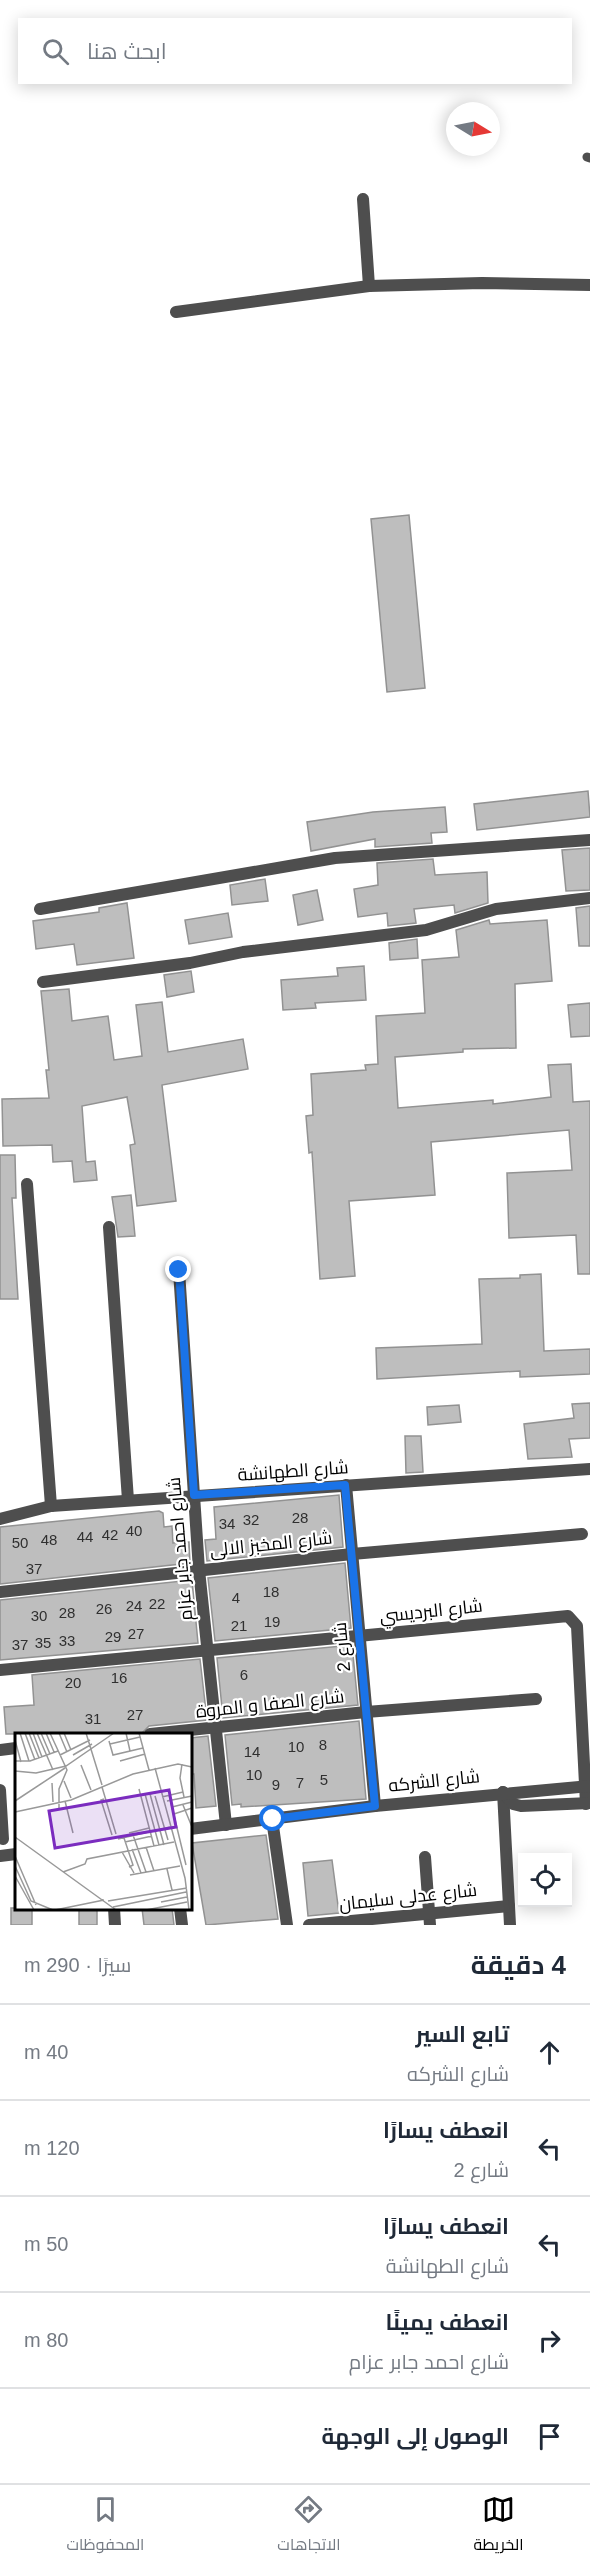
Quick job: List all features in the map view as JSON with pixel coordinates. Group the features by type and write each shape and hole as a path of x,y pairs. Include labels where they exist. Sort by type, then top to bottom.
{"street":[{"path":"363,199 369,286"},
{"path":"176,312 369,286 590,285"},
{"path":"40,909 335,858 590,840"},
{"path":"43,982 190,963 243,952 426,930 496,909 590,898"},
{"path":"27,1184 51,1506"},
{"path":"109,1227 128,1500"},
{"name":"شارع احمد جابر عزام","path":"179,1270 199,1570 226,1825"},
{"name":"شارع الطهانشة","path":"0,1519 51,1506 590,1469"},
{"name":"شارع 2","path":"345,1485 375,1806"},
{"name":"شارع المخبز الالى","path":"0,1592 352,1554 582,1534"},
{"name":"شارع البرديسي","path":"0,1670 568,1616 577,1626 588,1804"},
{"name":"شارع الصفا و المروة","path":"161,1733 366,1712 536,1699"},
{"path":"0,1750 15,1749"},
{"name":"شارع الشركه","path":"192,1829 503,1792 588,1786"},
{"path":"0,1790 2,1839"},
{"path":"503,1792 510,1925"},
{"name":"شارع الشركه","path":"503,1792 513,1804 520,1806 588,1804"},
{"path":"273,1819 287,1925"},
{"path":"0,1856 15,1854"},
{"path":"425,1857 430,1919"},
{"name":"شارع عدلى سليمان","path":"309,1925 430,1919 509,1906"},
{"path":"114,1910 115,1925"},
{"path":"180,1910 182,1925"}],"building":[{"path":"409,515 425,688 387,692 371,519"},
{"path":"588,791 590,817 477,830 474,804"},
{"path":"445,807 447,832 431,833 432,843 375,847 375,839 311,851 307,822 373,812"},
{"path":"590,848 590,890 566,891 562,850"},
{"path":"433,859 435,875 487,872 488,903 455,913 454,905 414,909 416,923 388,926 387,913 358,917 354,889 378,885 377,863"},
{"path":"265,879 268,901 232,905 230,885"},
{"path":"317,890 323,920 298,925 293,895"},
{"path":"127,903 134,958 77,965 74,944 36,949 33,921 99,912 99,908"},
{"path":"590,906 590,946 579,946 576,908"},
{"path":"228,913 232,937 189,944 185,920"},
{"path":"489,920 490,924 547,920 552,981 515,984 516,1048 463,1049 463,1052 395,1057 398,1108 493,1100 493,1104 551,1097 548,1065 571,1064 573,1102 590,1101 590,1274 578,1274 576,1235 509,1238 507,1173 572,1170 569,1130 431,1142 435,1195 349,1201 355,1276 320,1279 312,1152 309,1153 306,1116 313,1115 311,1074 366,1070 365,1065 378,1064 376,1016 425,1013 422,960 459,957 456,930"},
{"path":"417,939 418,958 390,960 389,943"},
{"path":"364,966 366,1000 315,1003 316,1008 283,1010 281,980 338,976 337,968"},
{"path":"191,971 194,992 167,997 164,975"},
{"path":"69,989 72,1021 108,1016 114,1060 142,1056 136,1005 162,1002 168,1052 243,1039 248,1069 162,1085 176,1201 137,1206 130,1145 135,1144 127,1097 82,1106 86,1162 95,1161 97,1180 74,1182 72,1161 53,1162 52,1145 3,1146 2,1099 49,1098 46,1070 49,1070 41,991"},
{"path":"590,1003 590,1036 571,1037 568,1005"},
{"path":"0,1155 15,1155 16,1198 12,1198 18,1299 0,1299"},
{"path":"131,1195 135,1236 118,1237 112,1197"},
{"path":"541,1274 544,1351 590,1349 590,1374 520,1377 520,1371 377,1379 376,1348 482,1344 479,1279 520,1278 520,1275"},
{"path":"590,1403 590,1438 569,1439 572,1457 528,1459 524,1424 574,1418 572,1404"},
{"path":"459,1405 461,1422 428,1425 427,1407"},
{"path":"405,1436 421,1436 423,1472 406,1473"},
{"path":"339,1495 343,1547 207,1561 205,1540 216,1539 214,1507"},
{"path":"159,1511 163,1513 164,1527 172,1526 173,1543 189,1542 190,1563 0,1584 0,1527"},
{"path":"345,1563 351,1628 215,1641 208,1578"},
{"path":"192,1580 198,1643 0,1660 0,1600"},
{"path":"352,1645 358,1705 223,1718 217,1658"},
{"path":"200,1659 207,1720 149,1726 142,1733 6,1734 4,1707 34,1705 32,1675"},
{"path":"359,1721 366,1799 241,1807 241,1804 232,1805 225,1735"},
{"path":"208,1736 216,1806 196,1808 194,1774 192,1774 192,1738"},
{"path":"266,1835 278,1919 206,1925 192,1843"},
{"path":"332,1860 339,1913 308,1916 303,1863"},
{"path":"11,1908 32,1910 32,1925 11,1925"},
{"path":"79,1910 97,1910 97,1925 79,1925"},
{"path":"142,1910 172,1910 174,1925 144,1925"}],"route":[{"path":"179,1270 194,1495 345,1485 375,1806 273,1819"}]}
